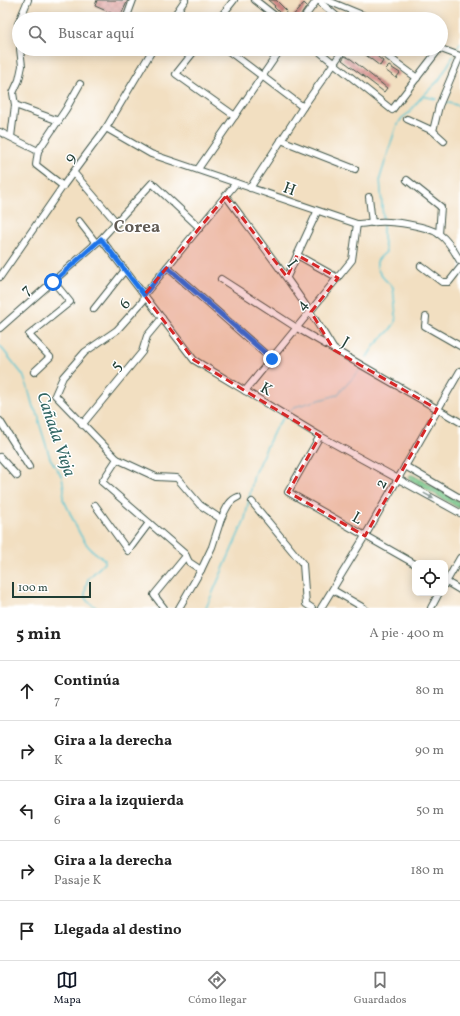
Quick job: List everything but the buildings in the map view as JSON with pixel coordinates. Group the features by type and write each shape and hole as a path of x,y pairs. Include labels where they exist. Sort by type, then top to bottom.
{"street":[{"path":"23,12 28,0"},
{"path":"129,12 134,0"},
{"path":"177,12 185,0"},
{"path":"225,12 234,0"},
{"path":"255,0 270,12"},
{"path":"308,12 317,0"},
{"path":"320,0 322,4 332,12"},
{"path":"326,0 354,12"},
{"path":"432,131 439,106 460,56 448,52"},
{"path":"11,137 15,105 13,93 19,80 22,66 21,56"},
{"name":"9","path":"0,277 63,186 106,128 149,56"},
{"path":"190,56 176,74 235,116"},
{"path":"235,56 303,107"},
{"path":"198,169 276,56"},
{"path":"325,56 392,110 434,56"},
{"path":"250,188 303,107 339,56"},
{"path":"387,56 417,78"},
{"path":"63,186 36,166 38,151 59,121 80,84"},
{"path":"15,105 59,121"},
{"path":"407,119 432,131 444,141"},
{"name":"H","path":"106,128 151,154 198,169 318,212 357,224 389,222 434,230 456,253 460,261"},
{"path":"0,132 38,151"},
{"path":"282,140 355,169"},
{"path":"74,173 117,223"},
{"path":"407,180 441,207 439,234"},
{"name":"7","path":"0,328 99,241 152,183 200,228"},
{"name":"6","path":"82,425 55,396 63,377 85,352 117,330 143,301 144,295 236,183"},
{"name":"I","path":"226,196 287,277 311,312 334,350"},
{"path":"369,197 375,222"},
{"path":"287,277 318,212"},
{"name":"K","path":"78,222 99,241 125,270 194,360 320,436 460,513"},
{"name":"4","path":"245,391 352,260 357,224"},
{"path":"297,255 338,278"},
{"path":"421,266 442,282 449,282 460,268"},
{"path":"167,267 272,359"},
{"path":"94,309 125,270"},
{"name":"J","path":"221,279 297,328 460,422"},
{"path":"34,372 50,357 29,335 70,302 53,282"},
{"path":"426,317 425,326 460,346"},
{"name":"5","path":"82,425 142,352 147,336 162,318"},
{"name":"2","path":"321,608 365,536 460,371"},
{"path":"0,420 29,467"},
{"path":"82,425 117,459 156,477 177,478 200,505 221,519"},
{"name":"L","path":"320,436 288,492 412,562"},
{"path":"0,457 17,476"},
{"path":"117,459 102,482 186,556 189,562 201,570"},
{"path":"405,466 460,498"},
{"path":"179,608 201,570 212,547 221,519 229,503 238,497"},
{"path":"252,502 303,564 306,604 312,608"},
{"path":"95,505 128,552 149,523"},
{"path":"164,608 154,595 186,556"},
{"path":"448,577 460,558"},
{"path":"448,584 460,590"},
{"path":"333,590 364,608"},
{"path":"431,608 438,596"}],"highlighted area":[{"path":"226,196 287,277 297,255 338,278 311,312 334,350 437,409 365,536 288,492 320,436 194,360 144,295"}],"green space":[{"path":"410,475 413,475 460,502 460,509 410,480"}],"waterway":[{"path":"455,52 460,43"},
{"path":"383,219 380,178 396,127 402,118 410,112 419,100 439,80 454,55"},
{"path":"423,96 436,99"},
{"path":"445,102 460,106"},
{"path":"367,357 375,345 395,323 396,315 393,287 382,276 377,265 378,259 386,252 383,238 383,223"},
{"name":"Cañada Vieja","path":"0,346 23,375 33,407 39,417 39,422 50,458 62,477 64,489 63,499 77,529 88,546 105,560 104,563 88,579 86,586 85,596 87,601 97,608"},
{"path":"287,415 294,407 337,395 361,369"},
{"path":"206,608 245,519 254,474 276,427 284,417"}],"district":[{"name":"Corea","path":"137,226"}],"route":[{"path":"53,282 101,239 144,295 167,267 272,359"}]}
